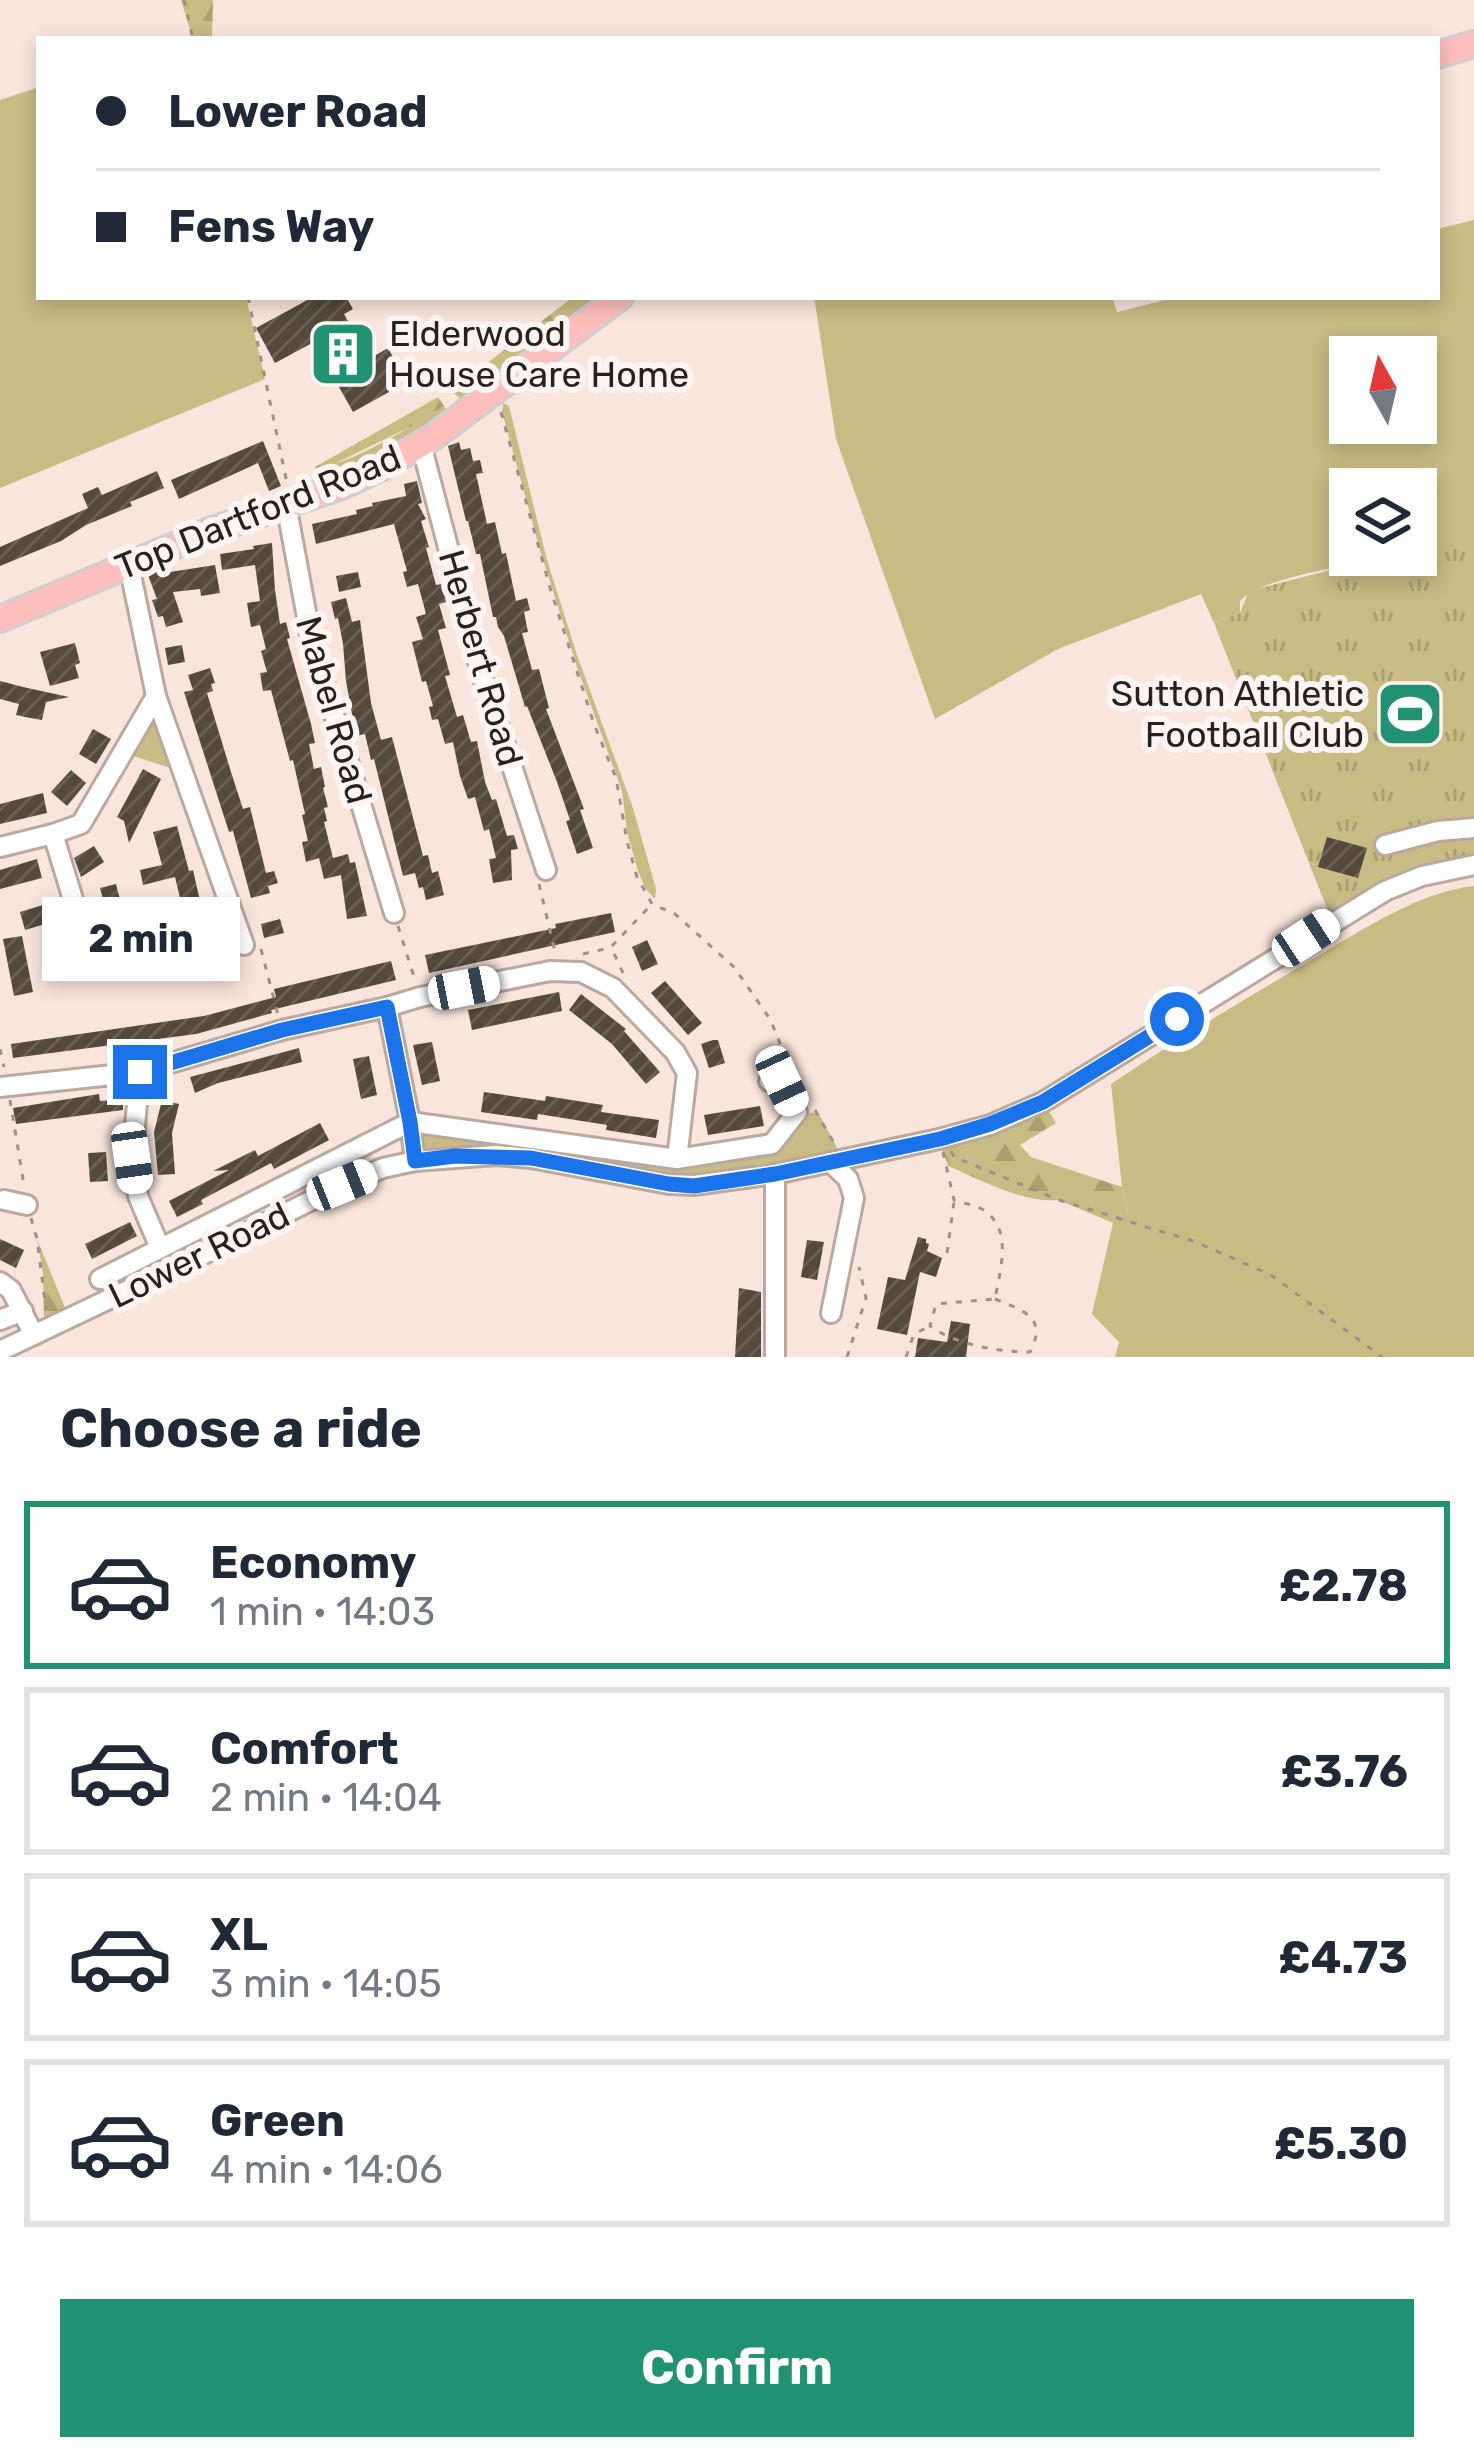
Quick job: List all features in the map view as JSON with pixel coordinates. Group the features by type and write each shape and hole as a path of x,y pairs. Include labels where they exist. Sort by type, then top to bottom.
{"main road":[{"path":"1440,55 1474,44"},
{"name":"Top Dartford Road","path":"0,620 207,532 344,485 382,467 422,444 616,300"}],"street":[{"name":"Herbert Road","path":"422,444 480,669 545,871"},
{"name":"Mabel Road","path":"288,503 311,639 395,916"},
{"path":"129,565 155,696 244,944"},
{"path":"0,847 81,824 155,696"},
{"path":"1385,844 1474,828"},
{"path":"53,834 85,955"},
{"name":"Lower Road","path":"0,1351 383,1168 475,1156 531,1158 694,1186 775,1174 990,1124 1043,1102 1384,891 1422,876 1474,865"},
{"path":"4,1087 140,1072 282,1030 558,965 613,988 675,1052 687,1073 677,1159"},
{"path":"387,1007 415,1161"},
{"path":"140,1072 132,1158 138,1196 160,1248"},
{"path":"410,1122 677,1159 772,1144 797,1112 782,1081 769,1082"},
{"name":"Lower Road","path":"100,1279 410,1122"},
{"path":"830,1162 848,1179 854,1198 830,1313"},
{"path":"775,1174 775,1357"},
{"path":"4,1201 28,1205"},
{"path":"0,1282 11,1290 34,1335"},
{"path":"0,1320 23,1311"}],"path":[{"path":"184,0 192,36"},
{"path":"249,300 288,503"},
{"path":"496,389 551,591 616,778 638,877 652,904 675,914 734,967 770,1019 781,1051"},
{"path":"545,871 537,874 558,965 610,947 652,904"},
{"path":"395,916 420,997"},
{"path":"244,944 260,945 282,1030"},
{"path":"610,947 630,989 627,1003"},
{"path":"0,1049 4,1087"},
{"path":"940,1139 954,1200 947,1253"},
{"path":"953,1157 1059,1200 1196,1242 1271,1275 1382,1357"},
{"path":"954,1200 984,1210 1002,1236 995,1299"},
{"path":"847,1357 866,1298 858,1261"},
{"path":"995,1299 1024,1311 1037,1324 1039,1335 1029,1354 942,1335 931,1326 936,1304 995,1299"},
{"path":"906,1357 914,1334 931,1326"}],"green space":[{"path":"181,0 213,0 212,36 192,36"},
{"path":"36,88 36,300 247,300 265,379 0,488 0,100"},
{"path":"1474,220 1474,534 1437,544 1437,468 1329,468 1329,569 1269,584 1240,601 1240,613 1214,623 1201,594 1058,649 935,719 836,439 814,300 1113,300 1117,312 1165,300 1440,300 1440,228"},
{"path":"569,300 597,300 462,400 451,391"},
{"path":"438,397 444,406 416,424 324,469 315,467"},
{"path":"503,403 509,406 547,560 577,655 633,808 655,899 638,871 622,791 540,550"},
{"path":"444,406 449,415 376,460 322,482 316,479 315,467 361,453"},
{"path":"1474,533 1474,865 1332,921 1214,623 1240,613 1249,591 1329,570 1329,576 1437,576 1437,543"},
{"path":"156,696 183,772 124,753"},
{"path":"1474,886 1474,1357 1115,1357 1119,1342 1092,1314 1113,1223 1128,1211 1111,1084 1371,925 1433,896"},
{"path":"1043,1102 1056,1123 1020,1145 1031,1157 1122,1187 1128,1212 1113,1223 1059,1200 1002,1189 948,1166 939,1139"},
{"path":"818,1112 843,1159 715,1182 531,1158 415,1161 411,1123 677,1160 782,1142 801,1114"},
{"path":"37,1239 66,1310 44,1321 43,1273"}],"building":[{"name":"Elderwood House Care Home","path":"307,300 348,300 353,309 344,314 369,359 388,348 407,382 353,412 314,342 275,363 256,328"},
{"path":"263,441 281,486 269,491 258,463 179,499 171,480"},
{"path":"459,442 461,450 470,448 473,461 480,460 483,473 476,474 487,524 495,522 516,601 527,598 528,632 522,633 532,670 539,669 546,709 584,809 580,810 593,848 577,854 557,782 493,617 448,446"},
{"path":"157,471 164,488 61,541 0,566 0,547 88,508 82,494 98,487 102,495"},
{"path":"417,481 422,503 418,504 426,519 421,521 426,548 446,602 439,604 446,628 438,630 450,675 445,676 457,717 463,715 471,742 477,741 485,782 492,800 496,799 507,836 514,835 518,849 511,850 512,880 493,883 489,859 496,858 489,829 484,831 475,797 468,799 453,742 445,744 438,719 432,720 429,707 433,706 412,642 423,639 416,617 426,614 418,584 407,587 394,524 316,544 312,524 406,496 404,484"},
{"path":"272,543 280,624 286,622 311,724 314,769 321,767 328,807 324,808 324,822 333,858 348,854 350,863 355,862 367,916 347,919 341,875 324,879 319,858 306,862 305,814 293,760 271,690 263,691 260,673 267,672 261,651 266,649 260,625 251,627 247,603 260,601 255,565 222,570 220,554"},
{"path":"215,565 220,593 173,592 183,622 166,627 152,600 157,599 148,575 168,566 170,572"},
{"path":"358,572 361,587 339,592 336,576"},
{"path":"346,598 352,622 360,620 381,740 392,737 423,856 428,855 432,873 438,871 444,895 426,900 415,873 403,876 374,759 365,734 356,736 343,644 331,602"},
{"path":"75,643 79,678 50,686 40,652"},
{"path":"182,645 185,662 168,665 165,648"},
{"path":"210,668 215,683 207,693 231,772 243,809 250,807 266,873 274,871 278,883 268,886 270,893 251,898 233,831 229,832 184,692 193,690 188,675"},
{"path":"0,681 69,697 46,702 42,720 16,715 19,704 0,699"},
{"path":"93,729 111,739 96,764 79,754"},
{"path":"143,769 161,779 129,843 124,821 117,817"},
{"path":"71,770 86,783 67,806 51,792"},
{"path":"43,793 47,813 0,824 0,804"},
{"path":"177,826 216,953 197,959 189,935 168,941 164,927 179,923 174,903 181,902 175,877 143,885 140,870 162,865 153,832"},
{"path":"1327,837 1367,848 1358,878 1318,867"},
{"path":"94,846 104,862 81,877 74,858"},
{"path":"37,859 42,878 0,889 0,870"},
{"path":"116,884 130,940 115,944 113,937 102,940 98,924 109,921 100,888"},
{"path":"46,904 52,922 25,930 20,912"},
{"path":"611,913 615,932 429,973 425,955"},
{"path":"280,919 284,933 264,938 261,924"},
{"path":"22,936 33,992 14,996 3,939"},
{"path":"647,940 658,964 642,971 632,947"},
{"path":"391,961 396,980 271,1010 196,1034 13,1058 11,1044 204,1016 276,997 274,989"},
{"path":"665,981 702,1023 688,1035 651,993"},
{"path":"559,992 562,1011 472,1030 468,1010"},
{"path":"581,994 626,1029 660,1072 646,1084 612,1044 569,1010"},
{"path":"718,1040 725,1063 709,1068 701,1044"},
{"path":"432,1042 440,1081 422,1085 413,1045"},
{"path":"299,1048 302,1062 195,1093 190,1077"},
{"path":"369,1056 377,1095 361,1099 353,1059"},
{"path":"484,1092 603,1105 601,1112 659,1120 656,1138 538,1114 537,1120 481,1112"},
{"path":"99,1094 100,1101 123,1099 123,1110 16,1124 13,1108"},
{"path":"162,1100 179,1104 172,1133 175,1174 158,1175 154,1132"},
{"path":"760,1106 764,1126 708,1135 704,1115"},
{"path":"320,1123 329,1140 274,1169 271,1163 177,1217 169,1201 229,1170 213,1171 255,1150 258,1156"},
{"path":"106,1152 108,1181 90,1182 88,1153"},
{"path":"130,1222 137,1236 92,1259 85,1244"},
{"path":"918,1237 926,1239 927,1251 942,1258 936,1277 920,1272 907,1335 877,1329 888,1277 905,1280"},
{"path":"0,1239 24,1250 16,1268 0,1260"},
{"path":"807,1240 824,1242 817,1280 801,1277"},
{"path":"739,1288 761,1292 761,1357 735,1357"},
{"path":"951,1321 970,1324 966,1357 915,1357 918,1338 947,1342"}],"place":[{"name":"Elderwood House Care Home","path":"343,354"},
{"name":"Sutton Athletic Football Club","path":"1410,714"}],"route":[{"path":"140,1072 282,1030 387,1007 415,1161 455,1156 531,1158 694,1186 775,1174 990,1124 1043,1102 1177,1019"}]}
